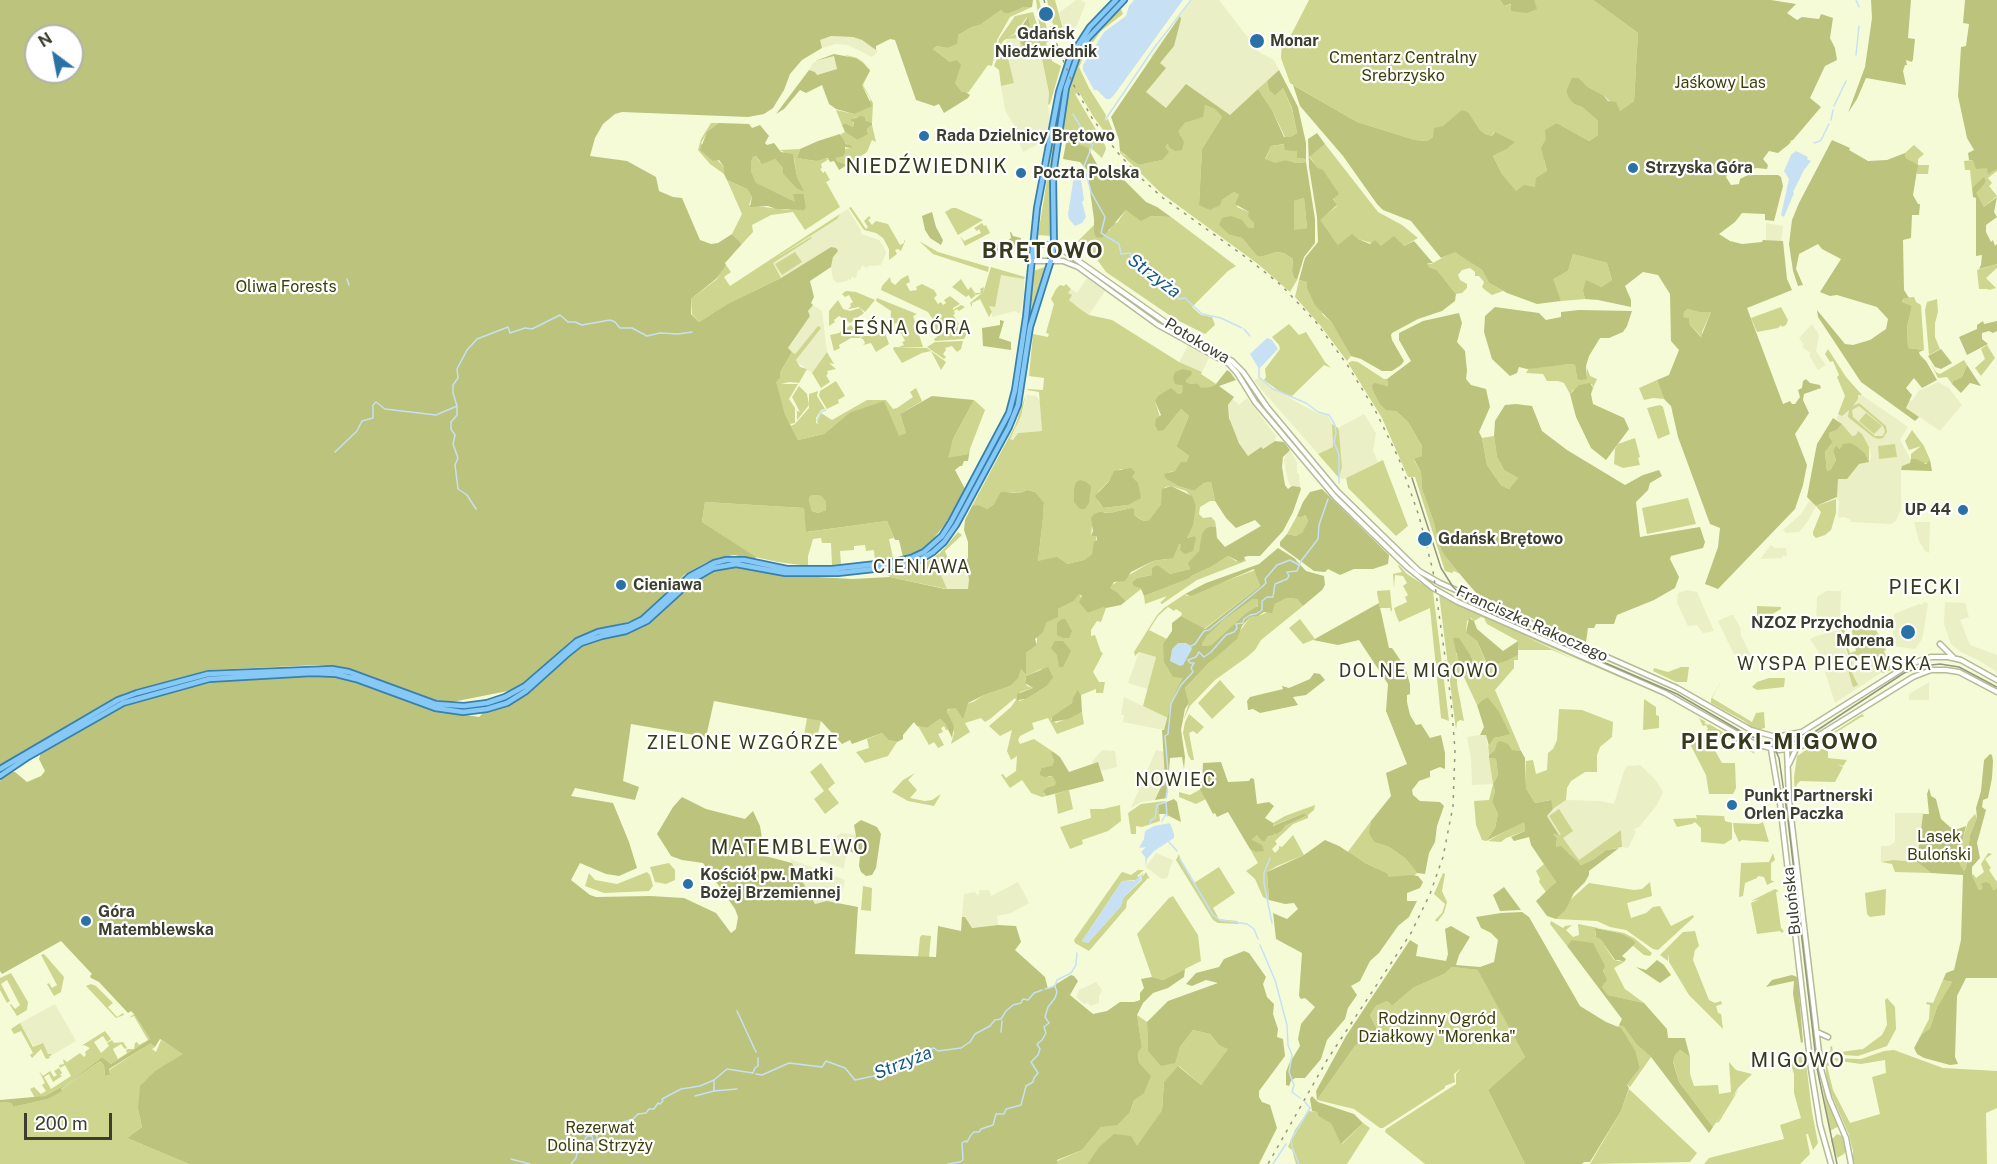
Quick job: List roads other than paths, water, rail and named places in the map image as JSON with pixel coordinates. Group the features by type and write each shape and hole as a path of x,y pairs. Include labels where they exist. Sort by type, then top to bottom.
{"main road":[{"path":"0,776 28,757 128,700 209,679 268,673 341,670 436,704 476,705 498,700 522,688 566,648 587,635 629,626 643,619 690,576 714,563 744,560 792,569 832,569 894,562 924,552 942,537 1009,413 1017,380 1038,208 1059,92 1069,61 1077,47 1116,0"},
{"path":"284,672 336,674 435,708 456,712 477,711 497,707 522,694 581,643 626,631 647,621 692,580 713,568 736,564 785,573 838,573 902,566 926,557 939,547 951,532 1015,414 1022,391 1030,327 1054,246 1053,175 1066,88 1077,57 1088,38 1101,19 1124,0"},
{"path":"1034,244 1054,246"},
{"name":"Potokowa","path":"1054,246 1176,329 1225,355 1314,464"},
{"name":"Potokowa","path":"1032,261 1063,261 1078,267 1142,314 1181,339 1226,361 1243,377 1255,402 1310,468"},
{"path":"1142,314 1146,309"},
{"path":"1290,444 1295,440"},
{"name":"Franciszka Rakoczego","path":"1314,464 1340,495 1410,564 1436,581 1677,688 1763,735 1794,734 1808,728 1916,662 1935,656 1966,662 1997,680"},
{"name":"Franciszka Rakoczego","path":"1310,468 1335,497 1407,567 1434,588 1458,602 1668,694 1742,737 1771,749 1796,748 1925,672 1938,669 1959,672 1997,692"},
{"path":"1458,602 1465,594"},
{"path":"1940,644 1953,658"},
{"path":"0,769 130,695 208,674 268,673"},
{"path":"1771,749 1774,742 1781,736 1788,750"},
{"name":"Bulońska","path":"1789,765 1796,748"},
{"name":"Bulońska","path":"1771,749 1780,803 1809,1053 1820,1125 1831,1164"},
{"name":"Bulońska","path":"1788,750 1788,789 1820,1060 1826,1089 1846,1138 1851,1164"},
{"path":"1791,899 1795,895 1800,897"},
{"path":"1816,1032 1828,1037"},
{"path":"1820,1060 1829,1055"}],"water":[{"path":"1134,0 1183,0 1114,95 1106,99 1094,90 1083,70 1083,65 1104,32 1126,16"},
{"path":"1796,151 1811,161 1793,192 1784,217 1781,215 1789,179 1784,171 1791,155"},
{"path":"1075,169 1080,172 1084,200 1082,202 1086,217 1082,223 1075,226 1068,214"},
{"path":"1267,338 1272,340 1278,349 1259,369 1250,354"},
{"path":"1178,643 1186,643 1192,649 1183,665 1180,666 1170,661 1172,649"},
{"path":"1170,823 1174,838 1154,851 1147,859 1146,867 1145,857 1141,852 1146,847 1139,848 1145,831 1154,826"},
{"path":"1139,877 1142,879 1124,897 1121,906 1088,943 1082,941 1122,881 1134,881"}],"waterway":[{"name":"Strzyża","path":"1105,120 1154,48 1191,0"},
{"path":"1856,0 1859,7"},
{"path":"1856,55 1859,26"},
{"path":"1834,106 1846,81"},
{"path":"1831,120 1833,110"},
{"path":"1073,114 1091,144"},
{"path":"1823,136 1829,124"},
{"path":"1814,143 1823,137"},
{"name":"Strzyża","path":"1093,144 1084,166 1091,192 1105,217 1101,233 1119,244 1121,254 1130,253 1131,258 1140,267 1147,268 1146,271 1152,272 1153,277 1167,282 1179,299 1185,298 1202,314 1221,318 1242,328"},
{"path":"347,279 349,285"},
{"path":"335,452 357,431 362,421 373,418 373,405 376,402 385,409 436,415 457,406 453,385 458,378 457,369 467,350 477,339 508,327 510,333 525,328 532,329 560,315 568,322 582,325 610,320 620,328 632,328 647,336 660,333 692,332"},
{"name":"Strzyża","path":"1244,329 1250,336"},
{"name":"Strzyża","path":"1259,367 1259,377 1273,389 1306,403 1318,412 1329,415 1335,425 1334,442 1339,455 1339,483"},
{"path":"457,407 457,415 451,422 451,429 455,435 453,444 458,458 455,465 458,489 467,495 476,509"},
{"path":"817,420 821,412 826,410"},
{"name":"Strzyża","path":"1166,798 1168,771 1165,736 1168,734 1171,704 1181,685 1193,672 1191,668 1194,663 1188,660 1196,657 1199,652 1204,657 1211,652 1226,635 1234,632 1237,628 1236,624 1243,623 1244,619 1262,610 1262,601 1267,597 1273,597 1275,584 1287,579 1289,576 1287,572 1297,571 1301,561 1318,539 1319,525 1328,499"},
{"path":"1191,646 1204,631 1209,630 1263,586 1266,583 1265,579 1277,565 1290,560 1299,565"},
{"name":"Strzyża","path":"1164,785 1166,778"},
{"path":"1150,824 1155,818 1157,805 1166,802 1167,816"},
{"name":"Strzyża","path":"1162,821 1166,814"},
{"path":"1169,842 1177,851"},
{"path":"1270,858 1264,873 1264,883 1272,923"},
{"path":"1180,859 1213,915 1220,920 1247,924 1254,929 1258,939"},
{"name":"Strzyża","path":"1139,877 1143,874"},
{"path":"1260,945 1275,980 1287,1025 1288,1045 1292,1055 1289,1072 1294,1085 1292,1092 1300,1098"},
{"name":"Strzyża","path":"1045,989 1055,986 1057,980 1071,973 1076,965 1077,953"},
{"path":"948,1164 963,1160 962,1143 967,1142 974,1132 993,1125 996,1114 1004,1114 1006,1109 1021,1105 1026,1086 1033,1082 1038,1073 1031,1062 1038,1055 1040,1049 1037,1044 1046,1033 1044,1027 1049,1023 1045,1017 1057,992 1055,986"},
{"name":"Strzyża","path":"756,1074 762,1075 789,1063 822,1067 826,1061 845,1068 855,1080 883,1074 929,1049 934,1048 938,1051 961,1048 970,1042 975,1034 990,1026 995,1020 1001,1019 1013,1005 1021,1003 1023,999 1028,1000 1034,993 1042,990"},
{"path":"737,1011 756,1052"},
{"path":"1001,1032 1002,1021"},
{"name":"Strzyża","path":"571,1164 587,1136 592,1136 593,1142 597,1139 597,1133 617,1130 617,1124 633,1119 638,1114 646,1113 649,1109 654,1109 658,1103 663,1101 662,1099 681,1089 700,1086 714,1080 727,1069 753,1073 758,1066 758,1058"},
{"path":"714,1080 714,1091 737,1089"},
{"path":"695,1096 714,1091"},
{"path":"1299,1164 1291,1140 1310,1108 1305,1102"},
{"path":"1273,1164 1286,1144"},
{"path":"511,1159 530,1164"}],"tram line":[{"path":"1412,478 1441,568 1453,587 1467,600 1481,609 1677,694 1742,732 1766,743 1783,746 1810,735 1904,673 1923,666 1940,664 1959,667 1997,687"},
{"path":"1768,742 1775,749 1779,758 1817,1068 1837,1164"}],"railway":[{"path":"1044,0 1055,40 1072,82 1092,118 1117,152 1163,198 1281,285 1316,322 1348,366 1375,410 1399,459 1419,516 1433,571 1451,700 1455,750 1453,806 1443,857 1430,894 1411,933 1327,1060 1268,1164"}],"place":[{"name":"Gdańsk Niedźwiednik","path":"1046,14"},
{"name":"Monar","path":"1257,41"},
{"name":"Rada Dzielnicy Brętowo","path":"924,136"},
{"name":"Strzyska Góra","path":"1633,168"},
{"name":"Poczta Polska","path":"1021,173"},
{"name":"UP 44","path":"1963,510"},
{"name":"Gdańsk Brętowo","path":"1425,539"},
{"name":"Cieniawa","path":"621,585"},
{"name":"NZOZ Przychodnia Morena","path":"1908,632"},
{"name":"Punkt Partnerski Orlen Paczka","path":"1732,805"},
{"name":"Kościół pw. Matki Bożej Brzemiennej","path":"688,884"},
{"name":"Góra Matemblewska","path":"86,921"}],"district":[{"name":"NIEDŹWIEDNIK","path":"927,167"},
{"name":"BRĘTOWO","path":"1043,251"},
{"name":"LEŚNA GÓRA","path":"907,328"},
{"name":"CIENIAWA","path":"922,567"},
{"name":"PIECKI","path":"1925,588"},
{"name":"WYSPA PIECEWSKA","path":"1835,664"},
{"name":"DOLNE MIGOWO","path":"1419,671"},
{"name":"PIECKI-MIGOWO","path":"1780,742"},
{"name":"ZIELONE WZGÓRZE","path":"743,743"},
{"name":"NOWIEC","path":"1176,780"},
{"name":"MATEMBLEWO","path":"790,848"},
{"name":"MIGOWO","path":"1798,1061"}],"park label":[{"name":"Cmentarz Centralny Srebrzysko","path":"1403,67"},
{"name":"Jaśkowy Las","path":"1720,83"},
{"name":"Oliwa Forests","path":"286,287"},
{"name":"Lasek Buloński","path":"1939,846"},
{"name":"Rodzinny Ogród Działkowy \"Morenka\"","path":"1437,1028"},
{"name":"Rezerwat Dolina Strzyży","path":"600,1137"}]}
